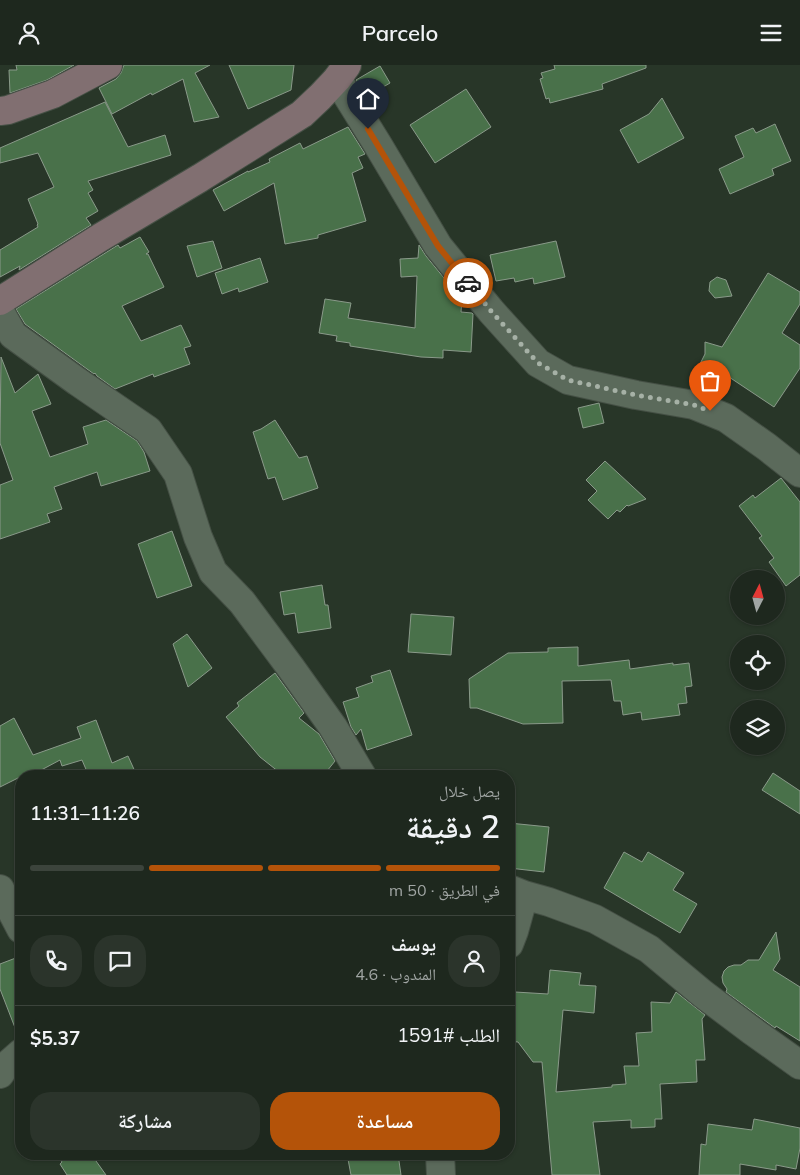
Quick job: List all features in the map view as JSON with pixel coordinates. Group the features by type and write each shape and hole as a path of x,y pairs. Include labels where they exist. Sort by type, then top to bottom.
{"street":[{"path":"0,111 53,94 108,65"},
{"path":"0,301 302,114 342,72 378,145 438,246 491,311 538,363 568,380 694,405 726,418 800,473"},
{"path":"0,312 13,335 148,430 178,474 198,537 213,572 242,602 291,667 333,727 355,770"},
{"path":"0,889 15,918"},
{"path":"515,912 516,892 595,919 649,949 703,994 800,1065"},
{"path":"0,1074 15,1058"},
{"path":"440,1160 441,1175"}],"building":[{"path":"16,65 74,65 47,80 10,93 9,70 17,70"},
{"path":"124,65 210,65 195,73 219,117 194,122 183,79 152,95 151,93 112,114 99,88 116,79"},
{"path":"229,65 294,65 291,90 248,109"},
{"path":"554,65 646,65 646,68 602,84 603,89 550,103 549,98 546,99 540,79 543,78 541,73 555,69"},
{"path":"380,66 390,83 366,97 356,80"},
{"path":"466,89 491,127 435,163 410,125"},
{"path":"662,98 684,138 638,163 620,130 649,114"},
{"path":"105,102 128,147 165,135 171,155 88,181 93,190 88,193 98,211 86,218 91,225 19,270 20,266 0,277 0,250 38,227 28,199 54,187 38,153 0,163 0,148"},
{"path":"775,124 791,161 772,169 774,175 730,194 719,169 744,157 735,136 753,128 756,133"},
{"path":"348,127 365,154 358,157 363,168 352,173 366,221 318,235 318,238 285,244 274,183 224,211 213,190 248,171 270,162 269,159 300,143 303,149"},
{"path":"140,237 149,252 146,254 148,254 164,287 122,306 141,341 181,325 191,346 184,348 190,364 154,377 153,374 115,389 25,324 16,309 118,245 120,248"},
{"path":"213,241 222,268 197,277 187,246"},
{"path":"556,241 565,277 534,284 533,278 515,282 514,278 496,281 490,255"},
{"path":"419,245 462,300 461,312 473,314 471,352 443,350 443,358 421,357 350,346 350,343 336,341 337,336 319,333 325,299 351,303 348,318 415,328 417,276 401,277 400,259 418,258"},
{"path":"260,258 268,282 239,292 238,288 222,294 215,273"},
{"path":"768,273 800,292 800,304 782,333 800,345 800,368 774,407 726,375 724,380 718,377 704,380 698,368 705,354 705,342 722,347"},
{"path":"717,277 726,280 732,296 715,298 709,291 710,282"},
{"path":"1,357 15,393 38,374 51,404 32,411 50,457 88,444 83,427 106,420 137,441 144,452 150,471 101,486 97,472 54,487 62,509 47,514 50,522 0,539 0,485 13,480 0,443"},
{"path":"599,403 604,423 583,428 578,408"},
{"path":"275,420 299,458 307,456 318,488 283,500 275,477 268,479 253,432"},
{"path":"605,461 646,499 627,505 620,512 617,510 608,519 588,500 597,491 586,480"},
{"path":"781,478 800,502 800,575 786,586 785,570 775,570 769,562 774,558 759,538 762,536 739,506 753,495 755,498"},
{"path":"172,531 192,586 157,598 138,544"},
{"path":"322,585 325,605 328,605 331,628 298,633 295,613 284,615 280,592"},
{"path":"411,614 454,617 451,655 408,652"},
{"path":"187,634 212,668 188,687 173,644"},
{"path":"578,647 578,666 629,660 630,669 673,663 673,665 689,663 692,686 685,687 687,703 678,704 680,715 642,720 641,712 623,715 621,701 614,701 611,680 562,681 563,723 523,724 477,708 470,708 469,679 508,653 548,652 548,648"},
{"path":"390,670 412,735 367,750 361,729 356,735 351,727 343,702 359,697 356,688 373,682 371,676"},
{"path":"275,673 304,713 299,718 319,734 335,761 328,770 276,770 260,757 226,717 239,706 237,703"},
{"path":"14,718 33,755 81,738 77,727 96,720 112,763 128,756 134,770 86,770 82,760 62,766 60,760 41,770 15,770 15,780 0,787 0,726"},
{"path":"773,773 800,791 800,814 762,790"},
{"path":"515,824 549,827 544,872 515,869"},
{"path":"624,852 642,862 648,852 684,873 673,890 697,904 680,933 604,888"},
{"path":"776,932 780,959 773,970 800,987 800,1041 776,1026 775,1028 726,992 727,989 723,983 722,977 728,967 741,965 748,960 759,960"},
{"path":"15,958 15,1028 0,989 0,964"},
{"path":"550,970 581,973 579,985 596,986 594,1013 563,1010 556,1092 626,1084 624,1066 639,1066 636,1033 652,1032 651,1002 670,1003 676,992 705,1015 702,1019 705,1060 696,1060 697,1082 660,1084 662,1119 655,1119 655,1127 631,1128 631,1120 593,1122 600,1175 552,1175 542,1062 533,1062 518,1042 515,1042 515,992 548,994"},
{"path":"754,1119 800,1128 800,1148 796,1169 776,1165 776,1170 740,1164 740,1175 699,1175 701,1144 706,1145 708,1124 752,1130"},
{"path":"61,1160 95,1160 106,1175 67,1175 60,1164 62,1162"},
{"path":"348,1160 399,1160 401,1175 351,1175"}],"way so far":[{"path":"468,283 538,363 568,380 694,405 710,411"}],"route":[{"path":"368,129 438,246 468,283"}]}
